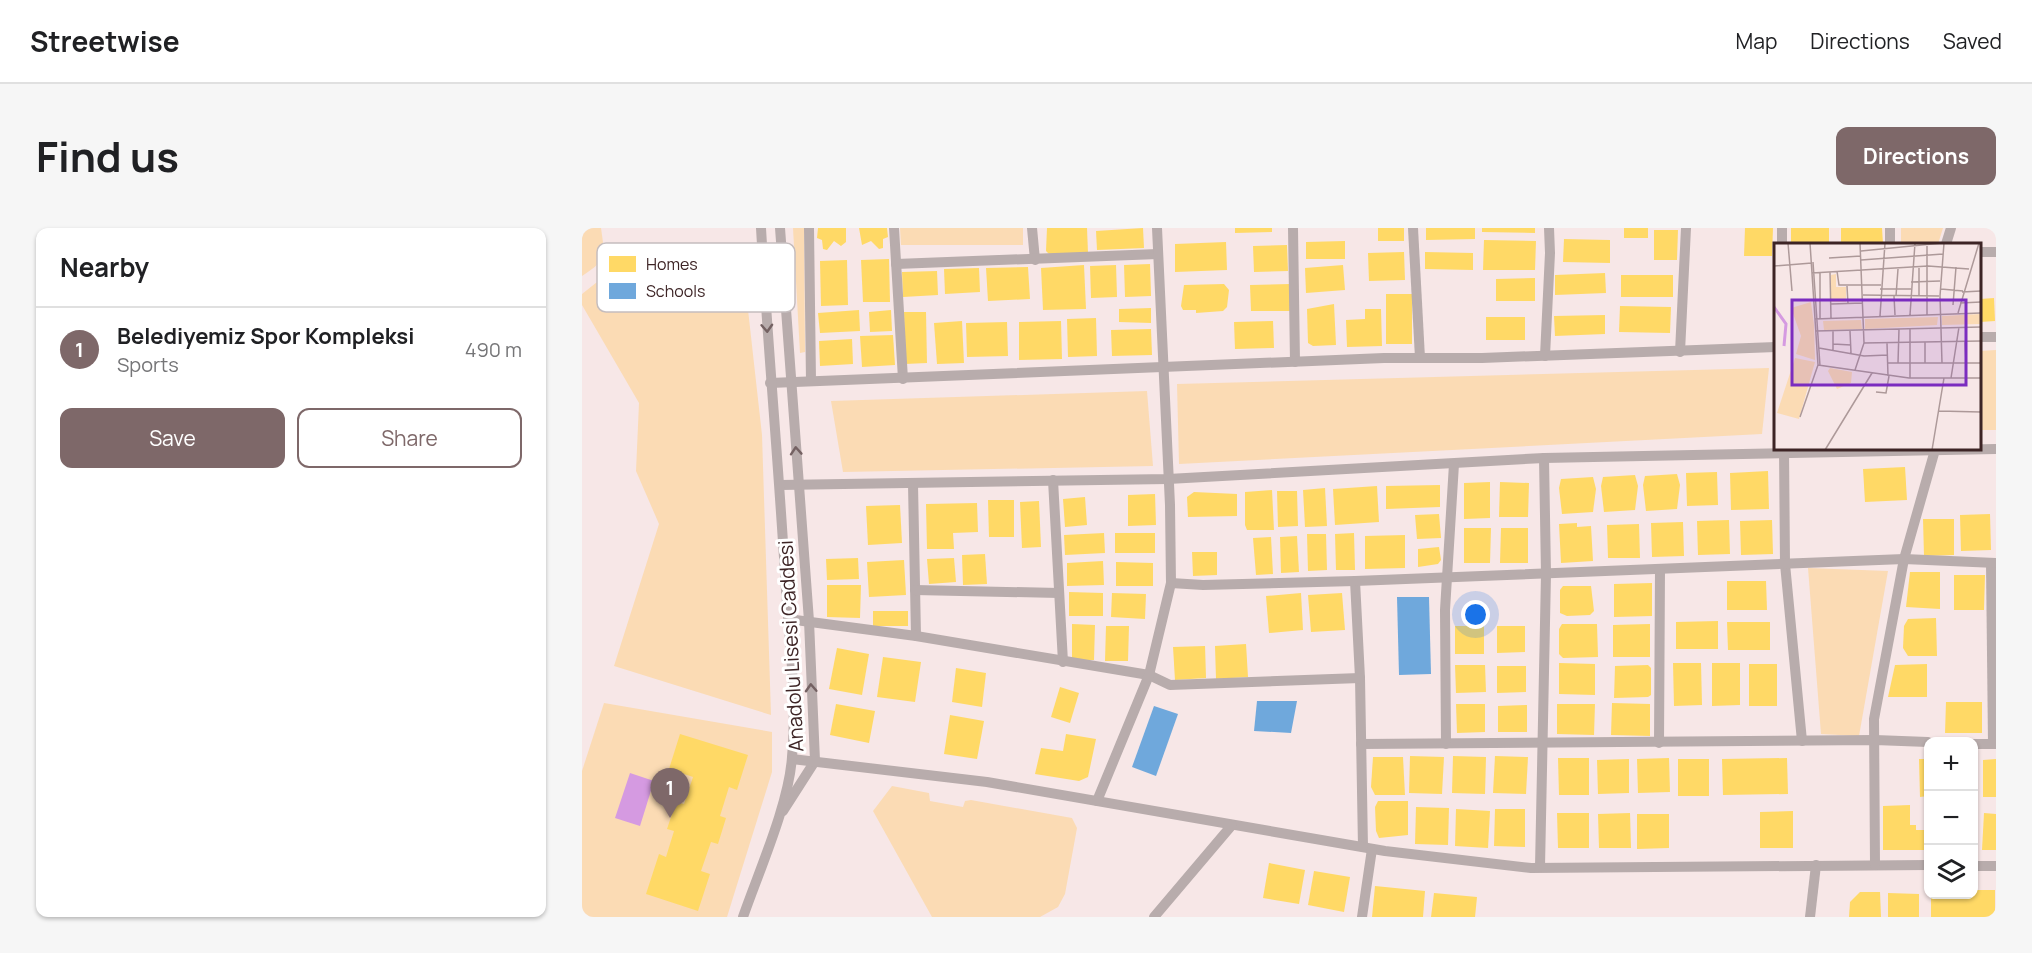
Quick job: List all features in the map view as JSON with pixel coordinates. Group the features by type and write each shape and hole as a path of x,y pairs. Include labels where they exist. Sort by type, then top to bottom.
{"street":[{"name":"Anadolu Lisesi Caddesi","path":"761,228 762,243"},
{"name":"Anadolu Lisesi Caddesi","path":"780,228 781,243"},
{"path":"809,228 811,381"},
{"path":"894,228 903,379"},
{"path":"1032,228 1035,260"},
{"path":"1098,801 1149,675 1171,583 1157,228"},
{"path":"1293,228 1295,362"},
{"path":"1413,228 1420,358"},
{"path":"1545,356 1549,228"},
{"path":"1680,352 1686,228"},
{"path":"1946,243 1951,228"},
{"path":"896,264 1158,254"},
{"name":"Anadolu Lisesi Caddesi","path":"766,312 788,619 792,759 778,819"},
{"name":"Anadolu Lisesi Caddesi","path":"778,819 815,761 809,621 786,312"},
{"path":"1981,338 1996,337"},
{"path":"770,383 1295,362 1680,352 1774,347"},
{"path":"1981,448 1996,448"},
{"path":"780,485 1168,479 1544,458 1784,451 1935,450 1904,559 1874,719 1875,865"},
{"path":"1784,451 1785,564 1802,741"},
{"path":"1540,867 1546,574 1544,458"},
{"path":"1446,744 1446,576 1454,464"},
{"path":"1053,480 1063,662"},
{"path":"913,484 916,636"},
{"path":"1171,583 1203,585 1355,581 1904,559 1994,563 1995,744 1978,744"},
{"path":"1659,743 1660,569"},
{"path":"1355,581 1367,848 1362,917"},
{"path":"915,590 1059,593"},
{"path":"788,619 916,636 1149,675 1170,685 1360,678"},
{"path":"1361,744 1875,740 1924,742"},
{"path":"792,759 987,782 1367,848 1540,867 1924,865"},
{"path":"743,917 778,819"},
{"path":"1154,917 1232,825"},
{"path":"1810,917 1816,866"},
{"path":"1978,866 1996,866"}],"shaded area":[{"path":"582,228 601,228 603,243 597,243 597,265 582,276"},
{"path":"793,228 804,228 805,352 800,353 795,243"},
{"path":"900,228 1023,228 1023,245 901,245"},
{"path":"1901,228 1943,228 1938,243 1901,243"},
{"path":"597,282 597,312 748,312 762,435 771,715 614,666 659,524 636,471 639,403 582,305 582,294"},
{"path":"1996,350 1996,430 1981,430 1981,351"},
{"path":"1769,368 1762,434 1179,464 1177,384"},
{"path":"1147,391 1153,466 843,472 831,401"},
{"path":"1808,568 1888,571 1859,736 1821,734"},
{"path":"604,703 772,732 772,772 727,917 582,917 582,771"},
{"path":"630,773 654,781 640,826 615,818"},
{"path":"892,786 929,793 930,801 963,807 965,801 971,800 1072,818 1077,828 1065,894 1058,907 1040,917 932,917 873,811"}],"building: Homes":[{"path":"818,228 846,228 846,242 841,246 834,241 827,250 823,249 822,240 817,238"},
{"path":"859,228 887,228 888,237 883,239 883,248 879,249 871,241 862,245"},
{"path":"1047,228 1087,228 1088,253 1050,255 1046,251"},
{"path":"1143,228 1144,248 1097,250 1096,231"},
{"path":"1235,228 1272,228 1272,232 1235,233"},
{"path":"1378,228 1404,228 1404,241 1378,241"},
{"path":"1426,228 1475,228 1475,239 1426,240"},
{"path":"1482,228 1535,228 1535,233 1482,232"},
{"path":"1624,228 1648,228 1648,238 1624,238"},
{"path":"1745,228 1773,228 1772,256 1744,256"},
{"path":"1791,228 1829,228 1829,243 1791,243"},
{"path":"1841,228 1882,228 1883,243 1841,243"},
{"path":"1654,230 1678,230 1677,260 1654,260"},
{"path":"1564,239 1610,240 1610,263 1563,262"},
{"path":"1484,240 1536,241 1535,270 1483,270"},
{"path":"1345,241 1345,259 1306,259 1306,242"},
{"path":"1226,242 1227,270 1175,272 1175,244"},
{"path":"1287,245 1288,271 1254,272 1253,246"},
{"path":"1404,252 1405,280 1369,281 1368,253"},
{"path":"1425,252 1473,253 1473,270 1425,269"},
{"path":"889,259 890,302 863,302 861,260"},
{"path":"847,260 848,305 821,306 820,261"},
{"path":"1150,264 1151,296 1125,297 1124,265"},
{"path":"1084,265 1086,309 1043,310 1041,268"},
{"path":"1116,265 1117,297 1091,298 1090,266"},
{"path":"1343,265 1345,290 1306,293 1305,268"},
{"path":"1028,267 1030,299 988,301 986,268"},
{"path":"979,268 980,292 945,294 944,269"},
{"path":"937,271 938,295 903,297 902,272"},
{"path":"1605,273 1606,293 1555,295 1555,275"},
{"path":"1621,275 1673,275 1673,297 1621,297"},
{"path":"1535,278 1535,301 1496,301 1496,279"},
{"path":"1224,284 1229,290 1227,307 1223,311 1196,313 1196,310 1183,310 1181,306 1184,285"},
{"path":"1290,284 1290,311 1251,311 1250,285"},
{"path":"1386,294 1412,294 1412,344 1386,344"},
{"path":"1994,298 1995,321 1981,322 1981,299"},
{"path":"1334,304 1336,345 1313,346 1308,343 1307,309"},
{"path":"1620,306 1671,307 1670,333 1619,332"},
{"path":"1151,308 1151,323 1119,322 1119,309"},
{"path":"1365,309 1381,309 1382,346 1347,347 1346,320 1365,319"},
{"path":"859,310 860,331 820,333 818,313"},
{"path":"891,310 892,331 870,332 869,312"},
{"path":"904,312 926,312 927,363 905,364"},
{"path":"1605,315 1605,334 1555,336 1554,316"},
{"path":"1486,317 1525,317 1525,340 1486,340"},
{"path":"1096,318 1097,356 1068,357 1067,319"},
{"path":"962,321 964,363 937,364 934,323"},
{"path":"1061,321 1062,359 1019,360 1019,322"},
{"path":"1273,321 1274,348 1235,349 1234,322"},
{"path":"1007,322 1008,356 967,357 966,323"},
{"path":"1151,329 1152,355 1112,356 1111,330"},
{"path":"893,335 895,365 862,367 860,336"},
{"path":"852,339 853,364 820,366 819,341"},
{"path":"1905,467 1907,500 1865,502 1863,469"},
{"path":"1768,471 1769,509 1731,510 1730,473"},
{"path":"1717,472 1718,505 1687,506 1686,473"},
{"path":"1677,474 1680,485 1677,509 1646,511 1643,485 1645,476"},
{"path":"1635,475 1638,486 1635,510 1604,512 1601,486 1603,477"},
{"path":"1593,477 1596,489 1593,512 1562,514 1559,488 1561,479"},
{"path":"1490,482 1490,518 1464,519 1464,483"},
{"path":"1500,482 1529,483 1528,517 1499,517"},
{"path":"1440,485 1440,507 1386,509 1386,486"},
{"path":"1377,486 1379,522 1335,525 1333,489"},
{"path":"1325,488 1327,526 1305,527 1303,490"},
{"path":"1272,490 1274,530 1247,530 1245,492"},
{"path":"1277,491 1297,491 1298,526 1278,527"},
{"path":"1194,492 1237,494 1237,516 1188,517 1187,497"},
{"path":"1155,494 1156,525 1128,526 1128,495"},
{"path":"1085,497 1087,525 1065,527 1063,499"},
{"path":"988,500 1014,500 1014,537 989,537"},
{"path":"1039,501 1041,547 1022,548 1020,502"},
{"path":"977,503 978,532 953,533 954,549 927,549 926,504"},
{"path":"900,505 902,543 868,545 866,506"},
{"path":"1439,514 1441,538 1417,539 1415,515"},
{"path":"1990,514 1991,550 1961,551 1960,515"},
{"path":"1923,519 1954,519 1954,555 1924,556"},
{"path":"1729,520 1730,554 1698,555 1697,521"},
{"path":"1772,520 1773,554 1741,555 1740,521"},
{"path":"1683,522 1684,556 1652,557 1651,523"},
{"path":"1577,523 1577,527 1591,526 1593,561 1561,563 1559,524"},
{"path":"1639,524 1640,558 1608,558 1607,525"},
{"path":"1464,528 1491,528 1490,563 1464,563"},
{"path":"1501,528 1528,528 1528,563 1500,563"},
{"path":"1104,533 1105,553 1065,555 1064,535"},
{"path":"1115,533 1155,533 1155,553 1115,553"},
{"path":"1354,533 1355,570 1336,570 1335,534"},
{"path":"1307,534 1326,534 1327,570 1308,571"},
{"path":"1405,535 1405,568 1365,569 1365,536"},
{"path":"1297,536 1299,572 1281,573 1280,537"},
{"path":"1271,537 1273,574 1256,575 1253,538"},
{"path":"1439,547 1441,560 1438,564 1418,567 1418,549"},
{"path":"1192,552 1217,552 1217,575 1193,576"},
{"path":"985,554 987,584 963,585 962,555"},
{"path":"858,558 859,579 827,580 826,559"},
{"path":"954,558 956,582 929,584 927,559"},
{"path":"904,560 906,595 869,597 867,562"},
{"path":"1103,561 1104,585 1067,586 1067,563"},
{"path":"1116,562 1153,563 1153,586 1116,586"},
{"path":"1910,572 1940,572 1940,609 1906,607"},
{"path":"1954,575 1985,575 1984,610 1954,610"},
{"path":"1727,581 1766,581 1767,610 1727,610"},
{"path":"1652,583 1652,616 1614,617 1614,584"},
{"path":"827,585 861,585 860,618 827,617"},
{"path":"1563,586 1591,586 1594,611 1590,615 1567,616 1560,613 1560,590"},
{"path":"1069,592 1103,593 1103,616 1069,616"},
{"path":"1112,593 1146,594 1145,619 1111,617"},
{"path":"1301,593 1303,630 1269,633 1266,596"},
{"path":"1342,593 1345,630 1311,632 1308,595"},
{"path":"873,611 908,611 908,626 873,626"},
{"path":"1936,618 1937,656 1908,656 1903,648 1904,626 1908,619"},
{"path":"1718,621 1718,649 1676,649 1676,622"},
{"path":"1727,622 1770,622 1770,650 1728,650"},
{"path":"1072,624 1095,625 1094,660 1072,660"},
{"path":"1562,624 1597,624 1598,657 1563,658 1559,654 1559,629"},
{"path":"1650,624 1650,657 1613,657 1613,625"},
{"path":"1106,626 1129,626 1128,661 1105,661"},
{"path":"1455,626 1484,626 1484,654 1455,654"},
{"path":"1497,626 1525,626 1525,652 1497,653"},
{"path":"1246,644 1248,677 1216,679 1215,646"},
{"path":"1205,646 1206,678 1175,680 1173,647"},
{"path":"837,648 869,654 862,695 829,689"},
{"path":"883,657 921,662 915,702 877,697"},
{"path":"1559,663 1595,664 1595,695 1559,694"},
{"path":"1673,663 1701,663 1702,705 1674,706"},
{"path":"1712,663 1740,663 1740,705 1712,706"},
{"path":"1749,664 1777,664 1777,706 1749,706"},
{"path":"1927,664 1927,697 1888,697 1895,665"},
{"path":"1455,665 1485,665 1486,692 1456,693"},
{"path":"1648,665 1651,668 1651,695 1614,698 1615,666"},
{"path":"1497,666 1526,666 1526,692 1497,693"},
{"path":"956,668 986,673 982,707 952,702"},
{"path":"1060,687 1079,693 1070,723 1051,717"},
{"path":"1946,702 1982,702 1982,733 1945,733"},
{"path":"1612,703 1650,704 1650,736 1611,735"},
{"path":"836,704 875,711 869,743 830,735"},
{"path":"1456,704 1485,704 1485,732 1457,733"},
{"path":"1557,704 1595,704 1594,735 1557,734"},
{"path":"1527,705 1527,732 1498,732 1498,706"},
{"path":"950,715 984,721 977,759 944,754"},
{"path":"680,734 748,755 737,790 729,787 720,816 726,818 718,844 711,842 701,871 710,874 698,911 646,894 659,854 666,857 674,831 667,829 676,802 684,804 693,777 669,769"},
{"path":"1066,734 1096,739 1088,777 1079,781 1035,774 1041,748 1063,751"},
{"path":"1410,756 1444,757 1442,794 1409,793"},
{"path":"1453,756 1486,757 1485,794 1452,793"},
{"path":"1495,756 1528,757 1526,794 1493,793"},
{"path":"1373,757 1403,757 1405,795 1375,795 1371,787"},
{"path":"1558,758 1589,758 1589,795 1559,795"},
{"path":"1669,758 1670,792 1638,793 1637,759"},
{"path":"1787,758 1788,794 1723,795 1722,759"},
{"path":"1629,759 1629,793 1598,794 1597,760"},
{"path":"1678,759 1709,759 1709,796 1678,796"},
{"path":"1919,759 1924,759 1924,796 1920,797"},
{"path":"1996,759 1996,797 1983,797 1983,760"},
{"path":"1378,801 1408,801 1408,835 1379,838 1376,831 1375,807"},
{"path":"1910,805 1910,825 1916,825 1916,830 1924,830 1924,850 1883,850 1883,806"},
{"path":"1416,807 1449,808 1448,845 1415,844"},
{"path":"1456,809 1490,811 1488,848 1455,846"},
{"path":"1495,809 1525,809 1525,847 1494,846"},
{"path":"1793,811 1793,848 1760,848 1760,812"},
{"path":"1557,813 1589,813 1589,848 1558,848"},
{"path":"1630,813 1631,848 1599,848 1598,814"},
{"path":"1984,813 1996,814 1996,850 1982,850"},
{"path":"1637,814 1669,814 1669,848 1637,849"},
{"path":"1269,863 1305,870 1299,904 1263,898"},
{"path":"1314,871 1350,877 1344,912 1308,905"},
{"path":"1375,886 1425,891 1423,917 1372,917"},
{"path":"1978,890 1995,890 1995,917 1931,917 1931,899 1978,899"},
{"path":"1860,892 1880,892 1881,917 1849,917 1850,902"},
{"path":"1434,893 1477,897 1475,917 1431,917"},
{"path":"1888,893 1919,894 1919,917 1888,917"}],"building: Schools":[{"path":"1397,597 1429,597 1431,674 1399,675"},
{"path":"1257,701 1297,701 1291,733 1254,731"},
{"path":"1154,706 1178,714 1156,776 1132,767"}],"place":[{"name":"Belediyemiz Spor Kompleksi","path":"670,818"}]}
